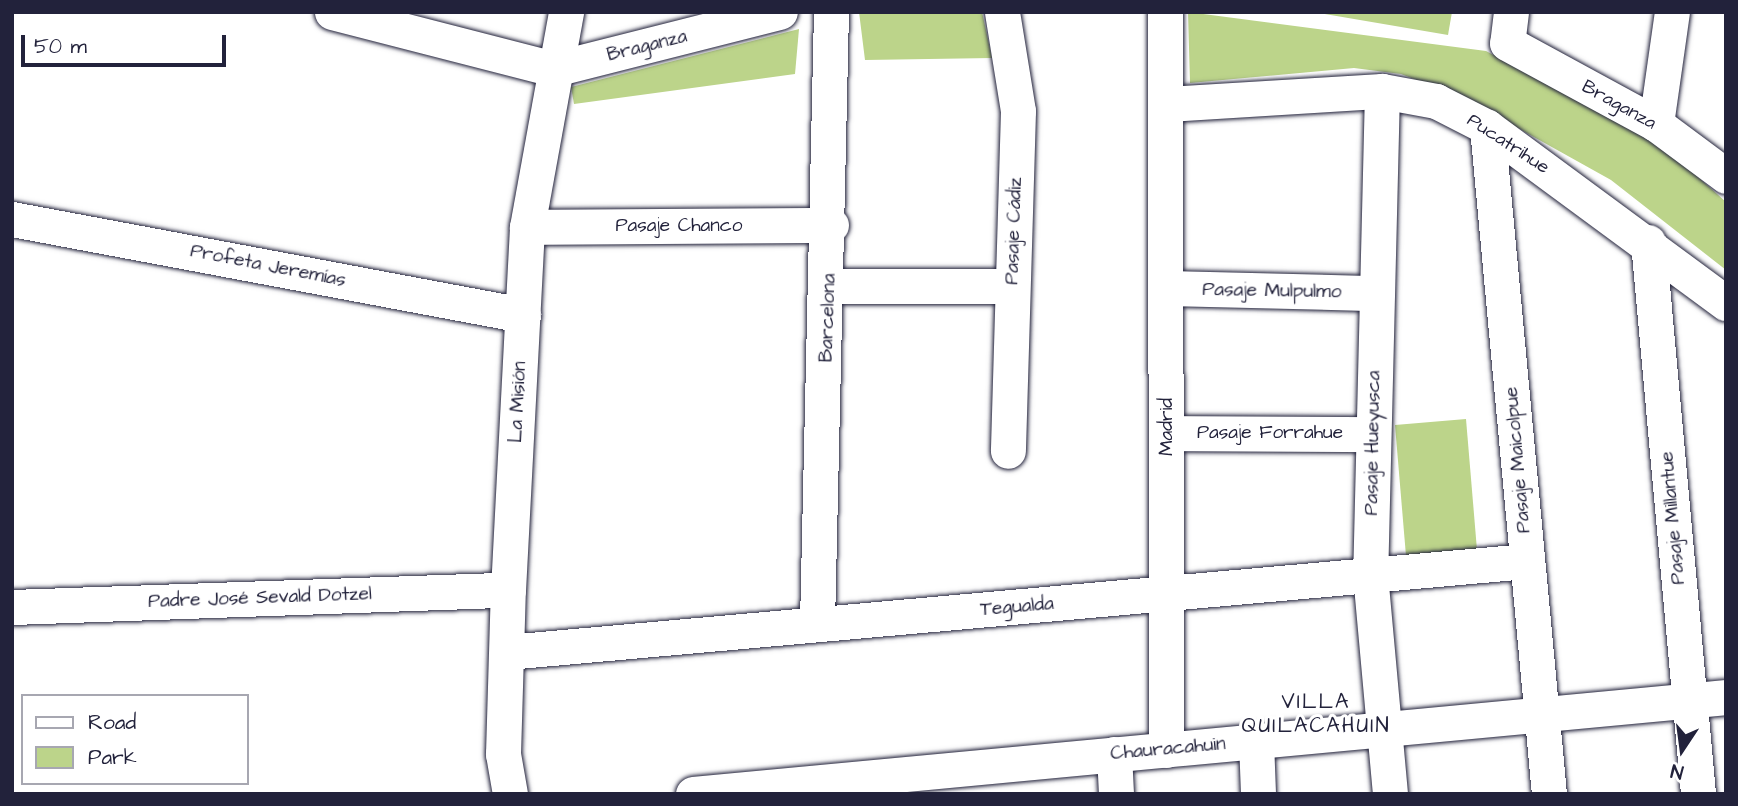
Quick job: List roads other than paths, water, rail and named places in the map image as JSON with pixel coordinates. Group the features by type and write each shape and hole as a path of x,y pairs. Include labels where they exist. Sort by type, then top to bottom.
{"street":[{"path":"332,12 379,18 554,69"},
{"name":"La Misión","path":"510,794 503,754 508,590 527,227 566,12"},
{"name":"Braganza","path":"554,69 780,12"},
{"name":"Barcelona","path":"817,624 831,225 831,12"},
{"name":"Pasaje Cádiz","path":"1002,12 1018,111 1008,451"},
{"path":"1165,12 1167,104"},
{"path":"1656,124 1672,12"},
{"name":"Braganza","path":"1509,28 1656,124 1726,176"},
{"name":"Pucatrihue","path":"1167,104 1382,91 1436,101 1488,127 1648,242 1726,303"},
{"name":"Pasaje Hueyusca","path":"1382,91 1370,574 1381,729 1390,794"},
{"name":"Madrid","path":"1166,750 1167,104"},
{"name":"Pasaje Maicolpue","path":"1488,127 1549,794"},
{"name":"Profeta Jeremías","path":"12,219 523,315"},
{"name":"Pasaje Chanco","path":"527,227 831,225"},
{"name":"Pasaje Millantue","path":"1648,242 1698,794"},
{"path":"829,286 1012,286"},
{"name":"Pasaje Mulpulmo","path":"1167,288 1377,293"},
{"name":"Pasaje Forrahue","path":"1167,433 1373,434"},
{"name":"Tegualda","path":"507,652 1527,561"},
{"name":"Padre José Sevald Dotzel","path":"18,603 508,590"},
{"name":"Chauracahuin","path":"693,794 979,780 1114,754 1726,697"},
{"path":"1256,741 1258,794"},
{"path":"1114,754 1116,794"}],"district":[{"name":"VILLA QUILACAHUIN","path":"1316,714"}]}
